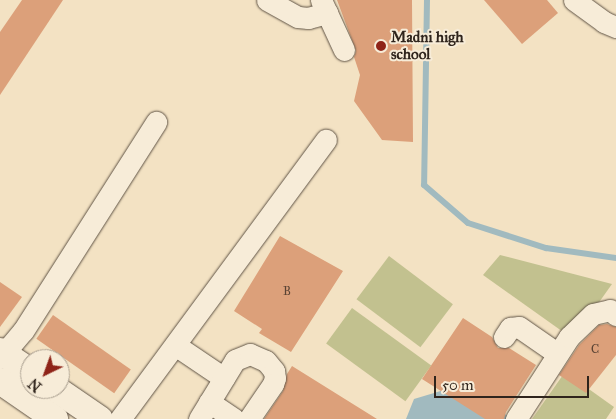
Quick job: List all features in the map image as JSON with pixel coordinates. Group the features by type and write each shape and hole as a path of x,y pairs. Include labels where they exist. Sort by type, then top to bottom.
{"street":[{"path":"267,0 298,17 308,18 324,6 344,50"},
{"path":"574,0 604,22 616,27"},
{"path":"20,365 1,354 23,331 156,122"},
{"path":"120,419 326,140"},
{"path":"516,419 569,337 593,314 610,310 616,315"},
{"path":"504,337 514,326 528,344 558,354"},
{"path":"175,345 224,378"},
{"path":"234,419 204,410 235,360 250,354 266,361 274,371 273,384 248,419"},
{"path":"17,387 55,419"},
{"path":"70,399 100,419"}],"shaded area":[{"path":"500,255 612,284 573,339 483,275"},
{"path":"389,256 453,304 420,347 357,299"},
{"path":"352,308 431,366 405,401 326,344"},
{"path":"565,372 614,407 606,419 532,419"}],"water":[{"path":"454,387 502,411 510,419 406,419 414,399"}],"building":[{"path":"22,0 63,0 0,95 0,32"},
{"name":"Madni high school","path":"337,0 412,0 413,142 382,140 354,101 360,75 354,57 356,51"},
{"path":"484,0 547,0 558,13 522,44"},
{"path":"280,236 343,271 291,352 259,333 262,329 234,311"},
{"path":"0,282 22,297 0,327"},
{"path":"53,315 131,369 114,393 70,362 70,349 51,349 36,339"},
{"path":"463,318 492,337 498,348 509,348 536,365 506,412 504,419 485,419 422,379"},
{"path":"607,324 616,327 616,355 586,393 559,375 579,345 599,325"},
{"path":"292,366 377,419 264,419 283,391 287,374"}],"waterway":[{"path":"427,0 424,185 468,223 546,248 616,258"}],"place":[{"name":"Madni high school","path":"381,46"}]}
